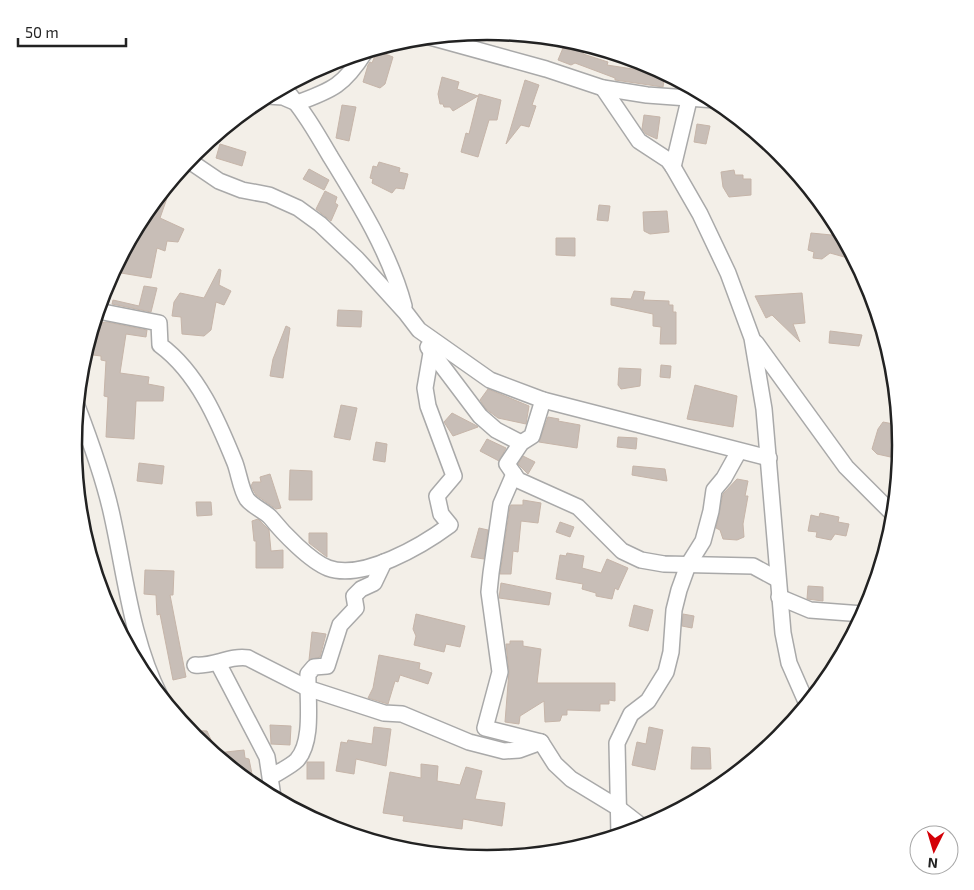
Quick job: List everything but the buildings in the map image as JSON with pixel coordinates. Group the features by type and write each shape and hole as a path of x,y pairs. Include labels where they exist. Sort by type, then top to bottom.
{"street":[{"path":"448,42 537,66 603,88 688,93"},
{"path":"280,97 298,103 316,96 344,82 359,60"},
{"path":"603,88 639,141 668,160 673,167 700,214 728,273 752,338 758,367 769,458 782,633 789,663 803,697"},
{"path":"289,92 298,103 368,221 394,277 406,313"},
{"path":"673,167 689,93"},
{"path":"195,165 219,181 242,190 269,195 298,208 338,240 406,313 419,330 431,353 480,416 496,430 521,443"},
{"path":"104,311 159,323 160,345 188,373 205,399 235,463 247,499 270,517 278,528 328,568 348,571 367,569 384,562 435,536 450,525 441,514 437,496 454,476 434,427 425,388 431,353"},
{"path":"419,330 490,380 543,400 769,458"},
{"path":"752,338 846,467 887,508"},
{"path":"543,400 532,436 521,443 507,464 518,480 578,507 622,551 641,560 688,565 724,564 753,566 777,579"},
{"path":"83,424 111,510 121,563 145,662"},
{"path":"619,828 617,743 632,714 648,701 666,672 671,652 674,610 688,565 703,541 714,490 724,478 739,451"},
{"path":"514,474 502,504 491,572 489,592 500,672 484,728 541,742 555,764 571,778 617,807 636,822"},
{"path":"270,777 296,761 305,746 307,735 308,674 314,667 327,666 340,625 356,608 354,596 361,589 374,583 384,562"},
{"path":"779,597 810,610 855,613"},
{"path":"194,665 205,666 239,656 248,658 307,688 384,713 402,714 452,736 487,747 504,751 519,750 541,742"},
{"path":"218,663 267,757 272,788"}]}
